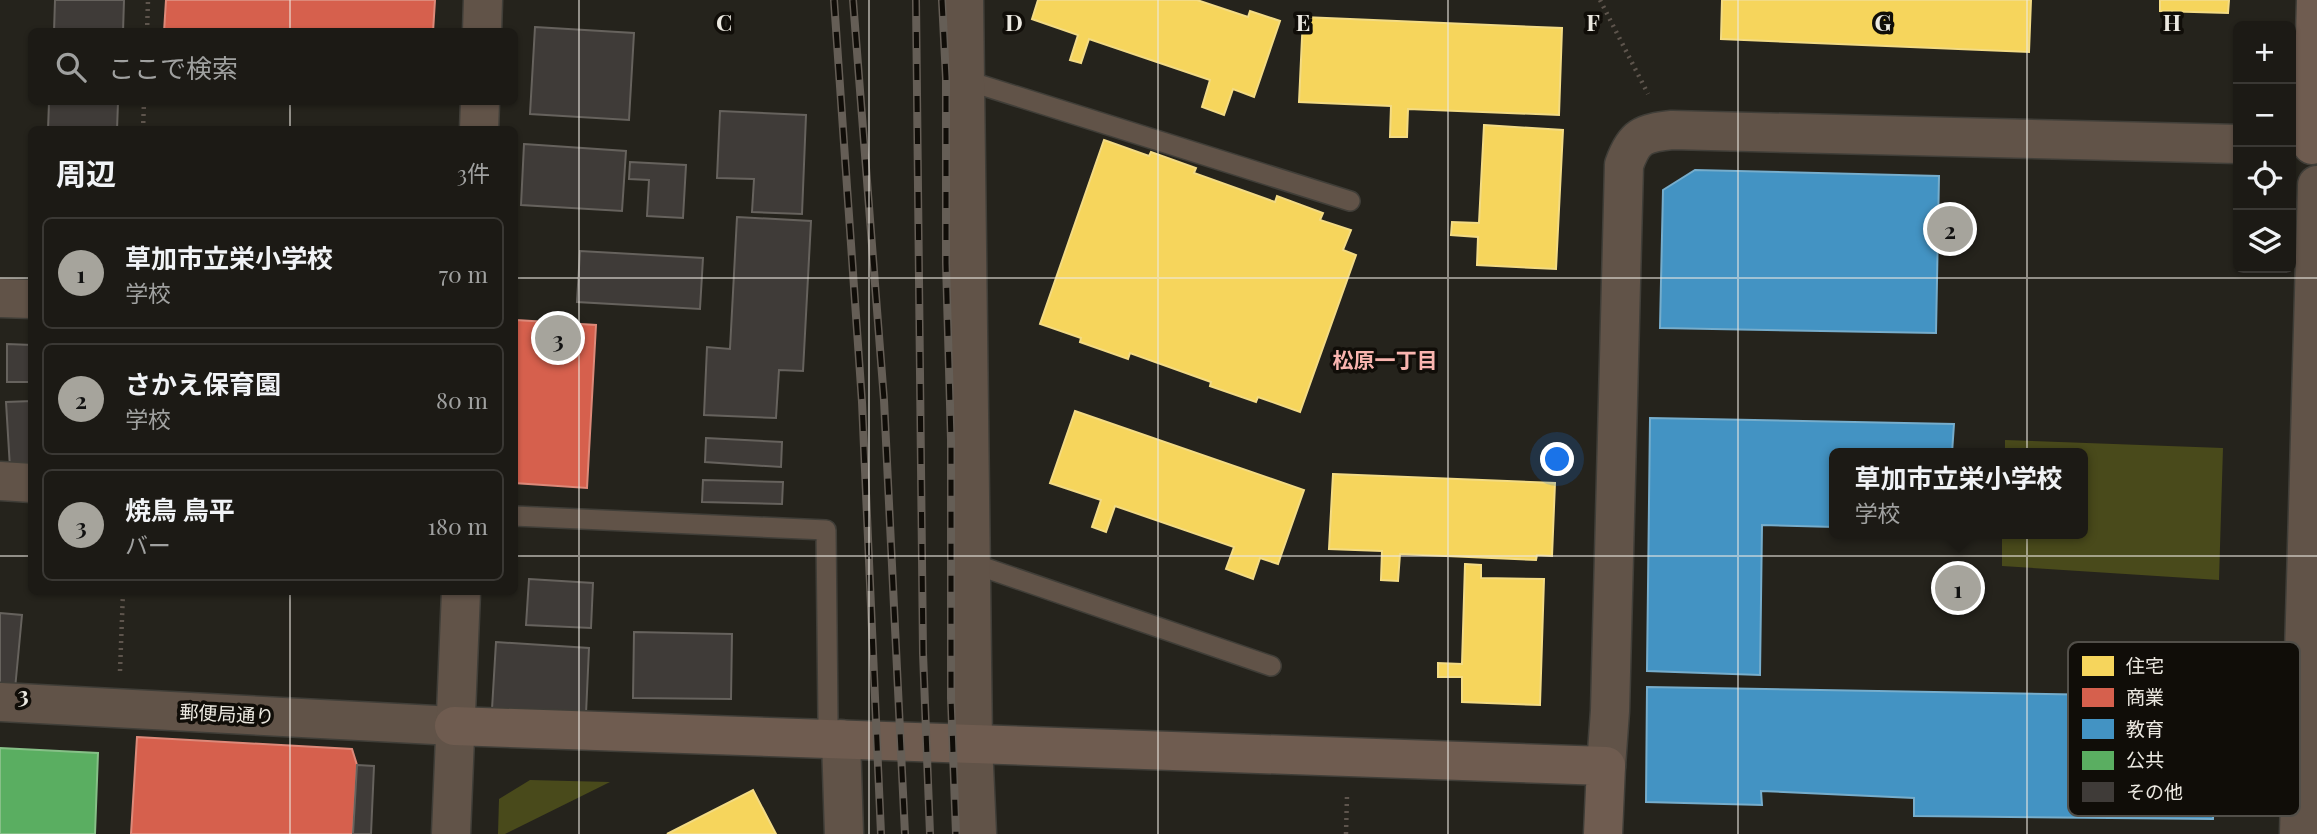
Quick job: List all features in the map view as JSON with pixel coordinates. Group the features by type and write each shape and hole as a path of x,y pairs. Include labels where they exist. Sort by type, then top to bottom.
{"street":[{"path":"482,28 483,0"},
{"path":"964,0 973,744 977,834"},
{"path":"2307,148 2316,0"},
{"path":"479,126 480,105"},
{"path":"1603,834 1610,711 1624,165 1630,148 1648,133 1672,130 2233,144"},
{"path":"2299,834 2310,686 2317,186"},
{"path":"0,298 28,299"},
{"path":"0,481 28,483"},
{"path":"451,834 461,595"},
{"name":"郵便局通り","path":"0,702 454,726"},
{"path":"454,726 835,730 973,744 1606,766"},
{"path":"835,730 844,834"}],"lane":[{"path":"965,80 1350,201"},
{"path":"518,516 826,530 835,730"},
{"path":"971,563 1271,666"}],"path":[{"path":"147,28 148,0"},
{"path":"1600,0 1650,98"},
{"path":"143,126 144,105"},
{"path":"119,707 123,595"},
{"path":"1346,834 1347,785"}],"shaded area":[{"path":"2005,440 2223,448 2219,580 2002,566 2002,539 2088,539 2088,448 2005,448"},
{"path":"530,780 610,782 505,834 498,834 499,799"}],"building: 住宅":[{"path":"1038,0 1197,0 1248,17 1250,11 1280,21 1254,97 1233,89 1224,115 1202,107 1210,80 1089,39 1081,63 1070,60 1078,35 1032,19"},
{"path":"1722,0 2031,0 2029,52 1721,39"},
{"path":"2160,0 2229,0 2228,13 2160,11"},
{"path":"1303,17 1562,28 1559,115 1408,109 1407,137 1390,137 1391,106 1299,102"},
{"path":"1484,125 1563,130 1556,269 1477,265 1478,237 1451,235 1452,222 1479,223"},
{"path":"1104,140 1149,156 1151,152 1196,168 1194,173 1275,202 1277,196 1323,213 1320,220 1351,230 1343,250 1356,255 1300,412 1258,397 1256,402 1210,386 1211,382 1130,353 1128,359 1080,342 1081,338 1040,324"},
{"path":"1075,411 1304,490 1278,564 1260,558 1253,579 1226,569 1234,547 1115,506 1106,532 1092,527 1101,500 1050,483"},
{"path":"1333,474 1555,483 1552,556 1537,555 1536,560 1400,554 1398,581 1381,580 1382,551 1329,549"},
{"path":"1465,564 1481,565 1481,578 1544,579 1540,705 1462,702 1462,677 1438,677 1438,663 1462,664"},
{"path":"753,790 776,834 667,834"}],"building: 商業":[{"path":"166,0 435,0 433,28 164,28"},
{"path":"518,320 596,325 587,488 518,483"},
{"path":"137,737 352,749 357,765 353,834 131,834"}],"building: 教育":[{"path":"1695,170 1939,176 1936,333 1660,328 1663,190"},
{"path":"1650,418 1954,424 1952,448 1829,448 1829,527 1762,525 1760,675 1647,671"},
{"path":"1647,687 2068,694 2068,816 2213,816 2213,819 1914,816 1914,798 1761,791 1762,805 1646,802"}],"building: 公共":[{"path":"0,748 98,753 95,834 0,834"}],"building: その他":[{"path":"55,0 124,0 123,28 54,28"},
{"path":"535,27 634,33 629,120 530,114"},
{"path":"49,105 118,105 117,126 48,126"},
{"path":"720,111 806,115 802,214 752,212 754,179 717,178"},
{"path":"524,144 626,151 622,211 521,205"},
{"path":"630,162 686,165 683,218 647,216 649,180 629,179"},
{"path":"737,217 811,221 803,371 779,370 776,418 704,415 707,347 730,349"},
{"path":"580,251 703,258 700,309 577,302"},
{"path":"7,344 28,345 28,382 7,382"},
{"path":"28,401 28,467 10,468 6,402"},
{"path":"706,438 782,442 781,467 705,462"},
{"path":"703,480 783,482 782,504 702,502"},
{"path":"529,579 593,583 591,628 526,625"},
{"path":"0,613 22,615 15,689 0,688"},
{"path":"634,632 732,634 731,699 633,698"},
{"path":"496,642 589,648 586,714 492,709"},
{"path":"357,765 374,766 371,834 353,834"}],"railway":[{"path":"834,0 862,402 881,834"},
{"path":"853,0 884,400 905,834"},
{"path":"916,0 923,653 930,834"},
{"path":"942,0 946,78 946,263 951,440 951,698 956,834"}],"place":[{"name":"さかえ保育園","path":"1950,229"},
{"name":"焼鳥 鳥平","path":"558,338"},
{"name":"草加市立栄小学校","path":"1958,588"}],"district":[{"name":"松原一丁目","path":"1385,359"}]}
